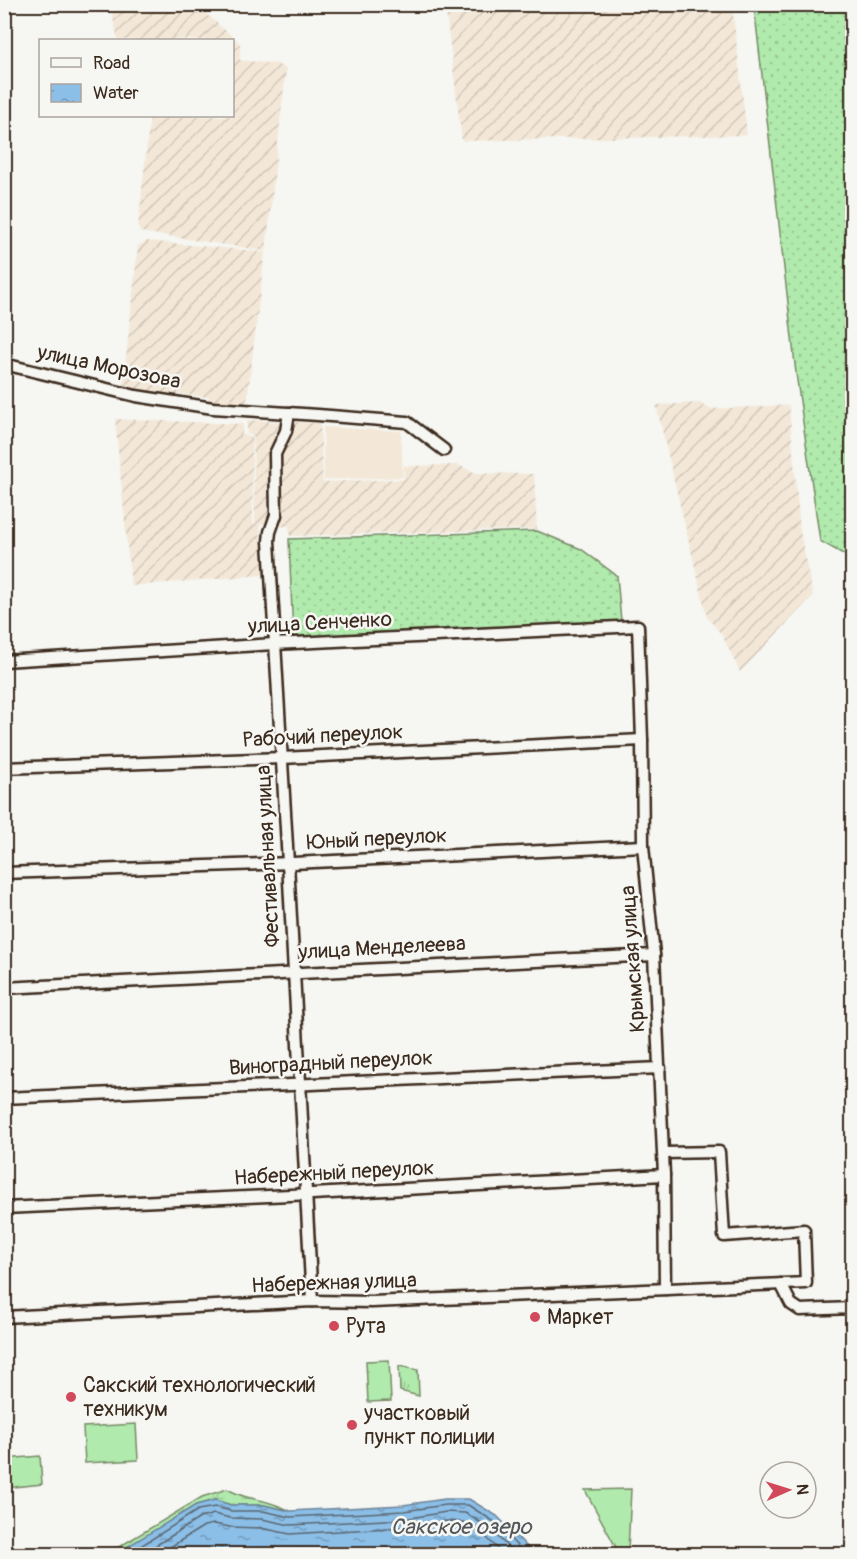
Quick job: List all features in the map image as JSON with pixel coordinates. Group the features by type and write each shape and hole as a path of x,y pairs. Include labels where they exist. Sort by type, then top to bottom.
{"street":[{"name":"улица Морозова","path":"4,364 136,396 206,407 407,422 444,450"},
{"name":"Фестивальная улица","path":"288,413 286,431 275,454 276,514 269,541 312,1301"},
{"name":"улица Сенченко","path":"4,661 274,644 638,626"},
{"name":"Крымская улица","path":"638,626 643,846 654,955 660,1068 665,1289"},
{"name":"Рабочий переулок","path":"4,768 282,758 642,740"},
{"name":"Юный переулок","path":"4,873 288,863 643,846"},
{"name":"улица Менделеева","path":"4,988 654,955"},
{"name":"Виноградный переулок","path":"4,1098 660,1068"},
{"name":"Набережная улица","path":"4,1317 312,1301 372,1302 806,1283 804,1230 724,1236 719,1152 663,1154"},
{"name":"Набережный переулок","path":"4,1208 664,1175"},
{"path":"781,1284 791,1304 800,1310 852,1308"}],"shaded area":[{"path":"110,5 196,5 240,43 240,60 277,64 286,69 266,251 140,232 138,227 150,117 234,117 234,39 118,39"},
{"path":"445,5 732,5 747,135 462,141"},
{"path":"147,241 265,252 247,401 244,407 209,404 209,397 141,391 123,386 138,246"},
{"path":"700,403 710,409 789,405 800,531 813,596 740,672 722,635 707,617 656,405"},
{"path":"115,419 243,424 242,434 252,438 253,524 255,524 253,437 247,433 247,420 320,423 323,482 404,479 404,466 458,465 476,473 534,474 537,529 290,536 289,526 269,527 268,524 260,524 264,575 131,586"},
{"path":"323,427 401,431 403,477 324,480"}],"green space":[{"path":"754,5 852,5 852,559 820,541 796,373"},
{"path":"537,531 581,549 617,576 621,621 293,638 289,539"},
{"path":"847,647 852,647 852,750 849,750"},
{"path":"389,1360 391,1401 368,1402 366,1361"},
{"path":"399,1366 418,1370 419,1396 400,1391"},
{"path":"136,1424 138,1460 85,1463 83,1427"},
{"path":"40,1456 42,1484 5,1488 5,1459"},
{"path":"227,1489 290,1511 264,1505 231,1505 215,1500 196,1505 119,1553 96,1554 119,1547 202,1497"},
{"path":"631,1489 628,1551 618,1551 585,1490"}],"water":[{"name":"Сакское озеро","path":"445,1499 469,1499 497,1516 534,1554 115,1554 196,1505 215,1500 231,1505 264,1505 290,1511 403,1505"}],"place":[{"name":"Маркет","path":"535,1317"},
{"name":"Рута","path":"334,1326"},
{"name":"Сакский технологический техникум","path":"71,1397"},
{"name":"участковый пункт полиции","path":"352,1425"}]}
